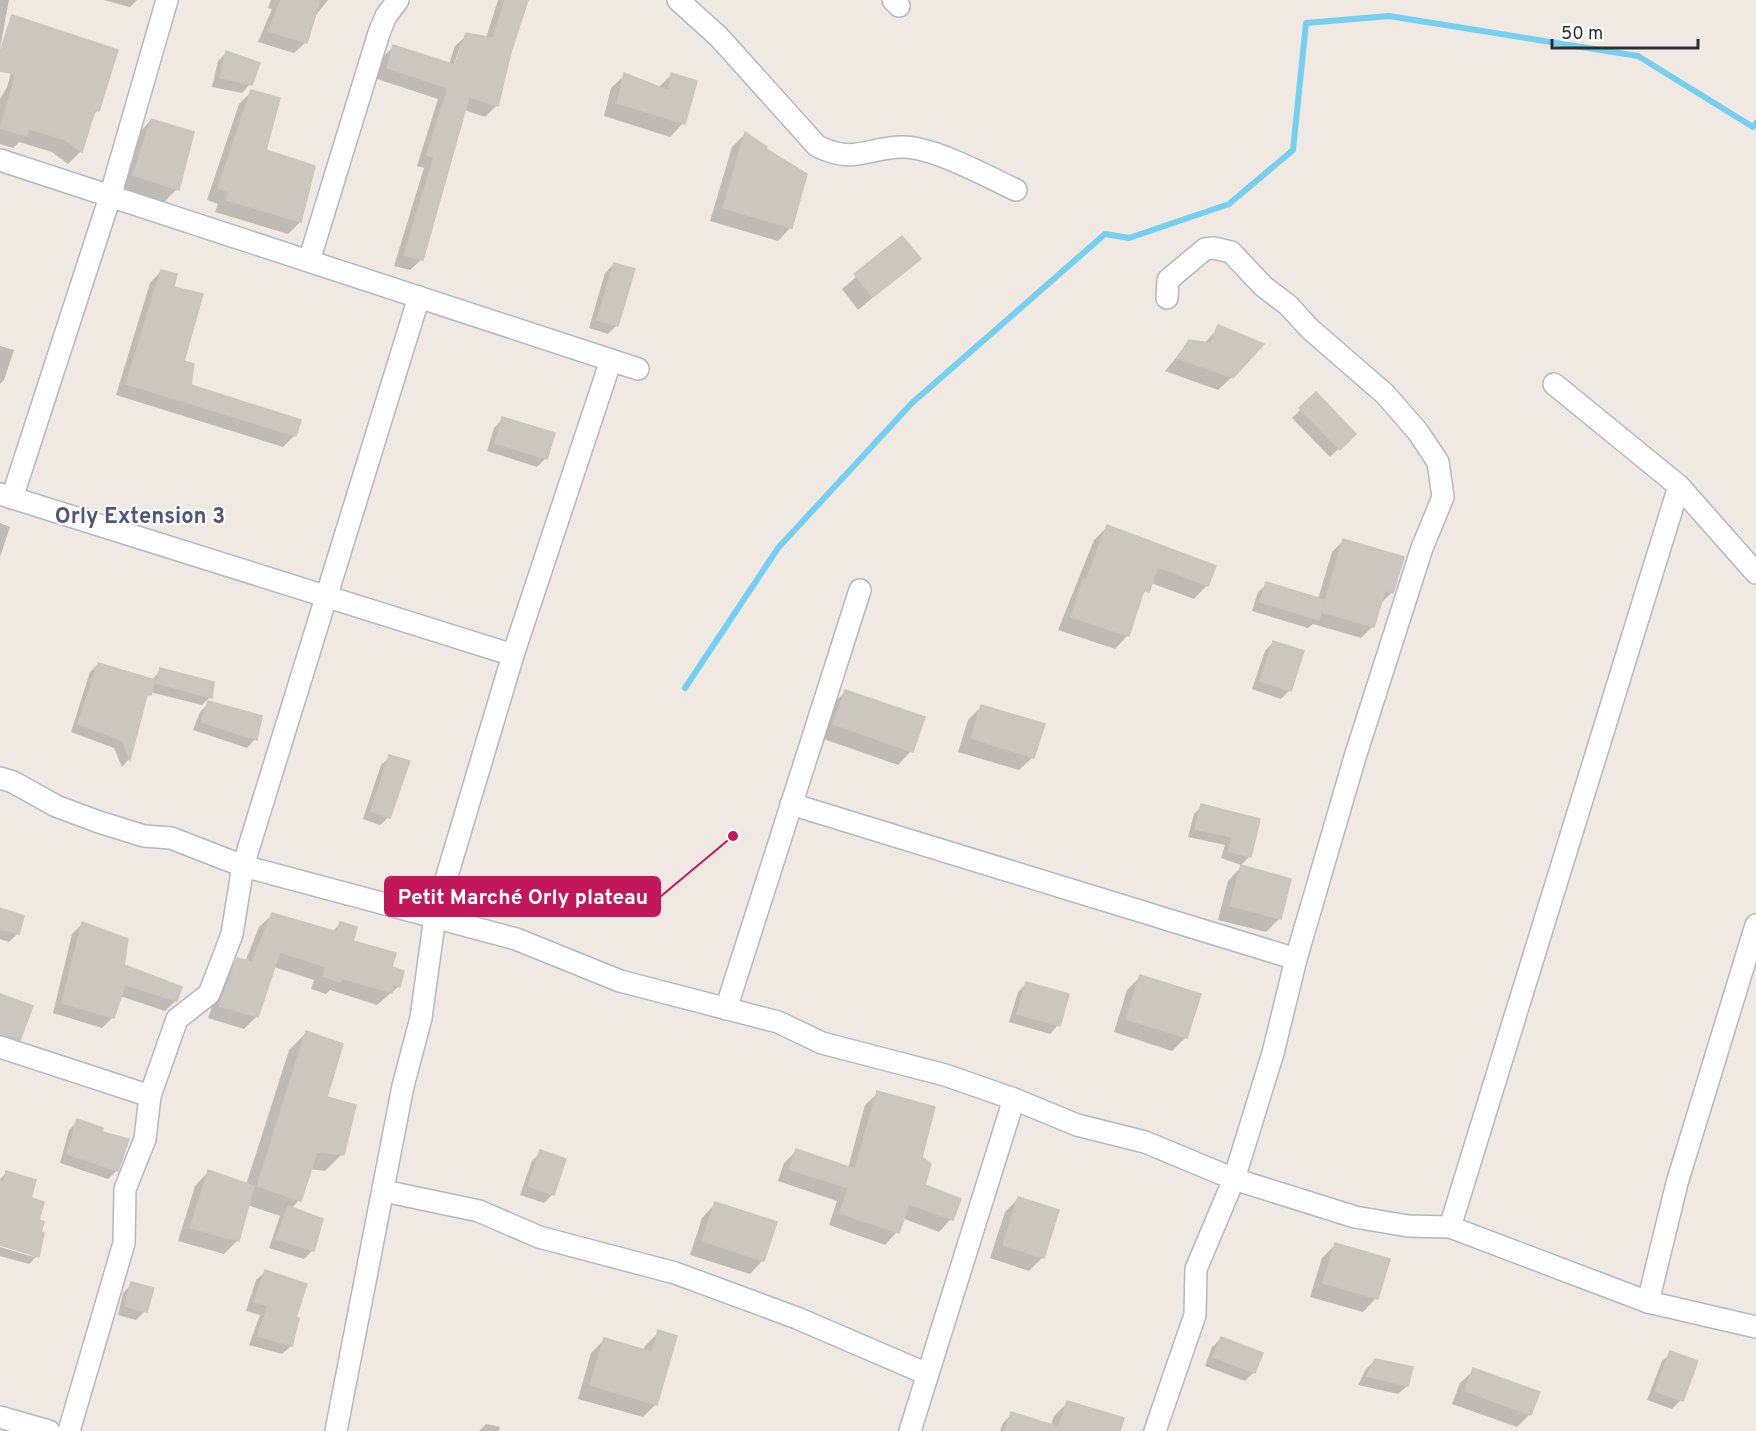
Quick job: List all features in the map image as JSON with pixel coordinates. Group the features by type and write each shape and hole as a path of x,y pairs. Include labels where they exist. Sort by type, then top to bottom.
{"street":[{"path":"167,0 110,197 6,496 513,655"},
{"path":"309,261 379,33 386,16 398,0"},
{"path":"678,0 719,37 817,146 832,154 852,156 904,147 939,155 1016,190"},
{"path":"0,160 638,369"},
{"path":"1155,1431 1196,1315 1196,1269 1234,1179 1273,1053 1296,959 1355,757 1422,548 1443,497 1438,462 1418,432 1385,394 1310,329 1288,305 1263,286 1231,252 1214,248 1195,255 1168,280 1167,298"},
{"path":"69,1431 124,1243 125,1189 145,1139 150,1096 177,1019 209,994 232,934 243,866 419,297"},
{"path":"336,1431 403,1086 421,1018 435,916 513,655 611,360"},
{"path":"1554,384 1679,486 1756,573"},
{"path":"1450,1227 1679,486"},
{"path":"726,1009 860,590"},
{"path":"0,778 13,782 56,806 96,821 144,836 171,838 243,866 516,939 620,981 778,1022 822,1043 945,1075 1014,1099 1077,1125 1145,1142 1234,1179 1355,1217 1408,1226 1450,1227 1648,1302 1756,1327"},
{"path":"791,804 1296,959"},
{"path":"1648,1302 1677,1183 1756,925"},
{"path":"0,1047 150,1096"},
{"path":"910,1431 1014,1099"},
{"path":"384,1191 479,1211 539,1237 675,1273 797,1318 927,1374"},
{"path":"0,1417 45,1431"}],"building":[{"path":"281,0 320,0 307,43 268,31"},
{"path":"505,0 528,0 511,52 498,106 469,97 423,260 404,255 434,157 427,155 448,88 387,68 393,45 455,65 466,33 493,38"},
{"path":"12,15 118,50 99,111 95,110 82,152 65,140 29,129 27,136 0,128 16,74 0,71 0,52"},
{"path":"226,51 260,63 252,85 220,78"},
{"path":"624,73 669,91 671,73 697,81 685,124 617,103"},
{"path":"251,90 280,98 266,150 315,166 301,222 226,200 229,192 218,188"},
{"path":"151,119 194,132 179,190 133,175"},
{"path":"745,132 767,147 766,149 807,174 792,228 723,208"},
{"path":"902,236 921,259 873,297 854,274"},
{"path":"614,263 635,269 618,326 597,320"},
{"path":"161,270 177,274 174,287 203,294 184,361 194,364 191,385 301,420 296,436 126,384"},
{"path":"1218,325 1264,344 1233,378 1177,358 1189,340 1211,343"},
{"path":"1316,392 1356,434 1340,450 1299,408"},
{"path":"502,417 555,433 547,459 495,443"},
{"path":"1107,525 1216,566 1208,586 1158,567 1149,592 1144,590 1129,636 1071,617 1083,579 1086,580"},
{"path":"1343,539 1404,557 1393,593 1385,591 1374,627 1322,612"},
{"path":"1266,582 1325,600 1319,620 1260,602"},
{"path":"1273,641 1304,651 1291,691 1260,681"},
{"path":"98,663 155,680 151,695 147,695 130,760 122,740 78,724"},
{"path":"160,668 214,682 212,698 156,683"},
{"path":"845,690 925,717 913,752 833,724"},
{"path":"208,701 262,716 257,740 201,722"},
{"path":"981,705 1045,724 1034,758 971,738"},
{"path":"389,755 410,761 390,818 371,811"},
{"path":"1201,804 1260,819 1251,857 1228,851 1232,837 1195,829"},
{"path":"1241,865 1291,879 1281,919 1230,906"},
{"path":"0,908 24,916 19,934 0,929"},
{"path":"272,913 337,932 340,922 357,927 353,941 396,953 392,967 404,971 400,987 393,985 392,993 342,978 340,982 323,976 326,967 280,952 258,1017 219,1006 237,958 252,962"},
{"path":"82,922 128,939 124,965 182,987 177,1001 125,985 114,1018 62,1003"},
{"path":"1140,975 1201,994 1187,1038 1126,1019"},
{"path":"1026,982 1069,994 1060,1026 1017,1014"},
{"path":"0,994 33,1006 20,1040 0,1035"},
{"path":"306,1031 343,1044 327,1097 356,1105 344,1155 317,1152 301,1201 257,1186"},
{"path":"877,1091 935,1107 922,1157 931,1164 925,1185 961,1199 953,1220 909,1204 899,1233 840,1213 848,1188 789,1169 796,1149 855,1169"},
{"path":"77,1119 103,1128 102,1132 129,1139 118,1171 67,1154"},
{"path":"540,1150 566,1159 554,1195 528,1186"},
{"path":"208,1170 254,1186 239,1241 190,1228"},
{"path":"6,1171 36,1180 31,1198 44,1202 39,1220 44,1222 41,1232 44,1233 39,1257 0,1245 0,1181 4,1182"},
{"path":"1018,1197 1059,1210 1044,1258 1003,1245"},
{"path":"715,1202 777,1222 764,1261 702,1241"},
{"path":"288,1206 323,1219 314,1251 276,1239"},
{"path":"1335,1243 1390,1259 1378,1299 1323,1283"},
{"path":"265,1270 307,1284 296,1317 299,1318 292,1346 257,1336 268,1306 254,1302"},
{"path":"131,1282 154,1288 147,1312 125,1306"},
{"path":"658,1330 677,1336 657,1405 590,1385 604,1338 652,1352"},
{"path":"1221,1337 1263,1353 1255,1373 1213,1357"},
{"path":"1670,1351 1698,1361 1683,1401 1655,1391"},
{"path":"1375,1359 1413,1367 1408,1386 1366,1376"},
{"path":"1473,1368 1540,1392 1531,1415 1465,1391"},
{"path":"1067,1401 1124,1418 1120,1431 1005,1431 1011,1412 1059,1427"}],"waterway":[{"path":"685,688 778,548 912,403 1105,234 1129,238 1229,204 1293,150 1306,23 1389,16 1638,56 1753,127 1756,123"}],"place":[{"name":"Petit Marché Orly plateau","path":"733,836"}],"district":[{"name":"Orly Extension 3","path":"140,515"}]}
